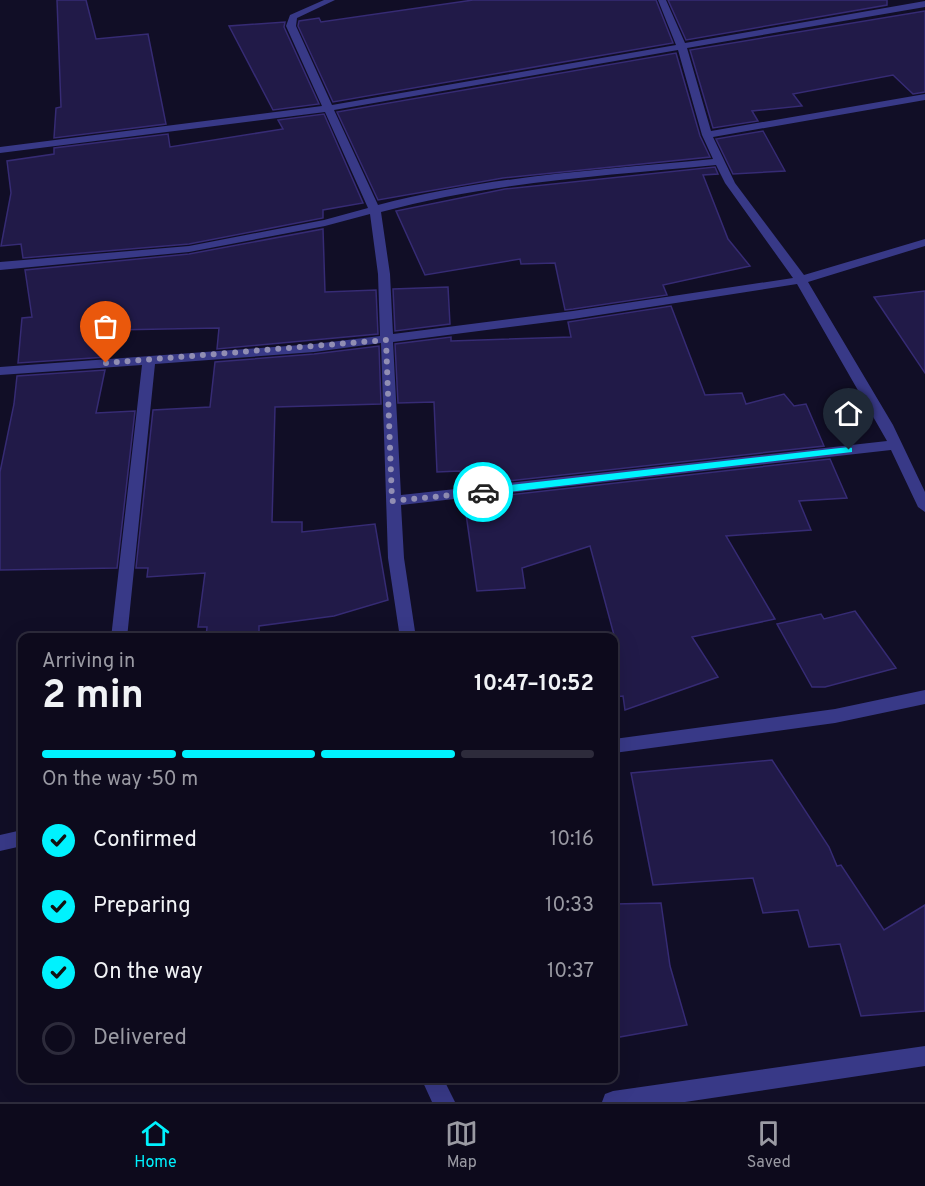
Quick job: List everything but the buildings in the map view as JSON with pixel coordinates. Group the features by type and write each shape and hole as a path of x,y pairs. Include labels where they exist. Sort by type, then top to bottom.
{"street":[{"path":"331,0 293,17 291,26 375,210 384,274 396,558 407,633"},
{"path":"662,0 682,48 707,135 730,183 801,280 895,445 925,507"},
{"path":"0,150 329,108 925,4"},
{"path":"707,135 925,96"},
{"path":"0,266 189,249 325,223 426,196 500,183 720,162"},
{"path":"0,371 386,340 801,280 925,242"},
{"path":"120,633 149,360"},
{"path":"392,501 895,445"},
{"path":"618,745 835,716 925,697"},
{"path":"0,843 18,839"},
{"path":"613,1102 925,1056"},
{"path":"434,1083 444,1102"}],"way so far":[{"path":"106,363 314,348 386,340 392,501 483,492"}],"route":[{"path":"483,492 849,450"}]}
